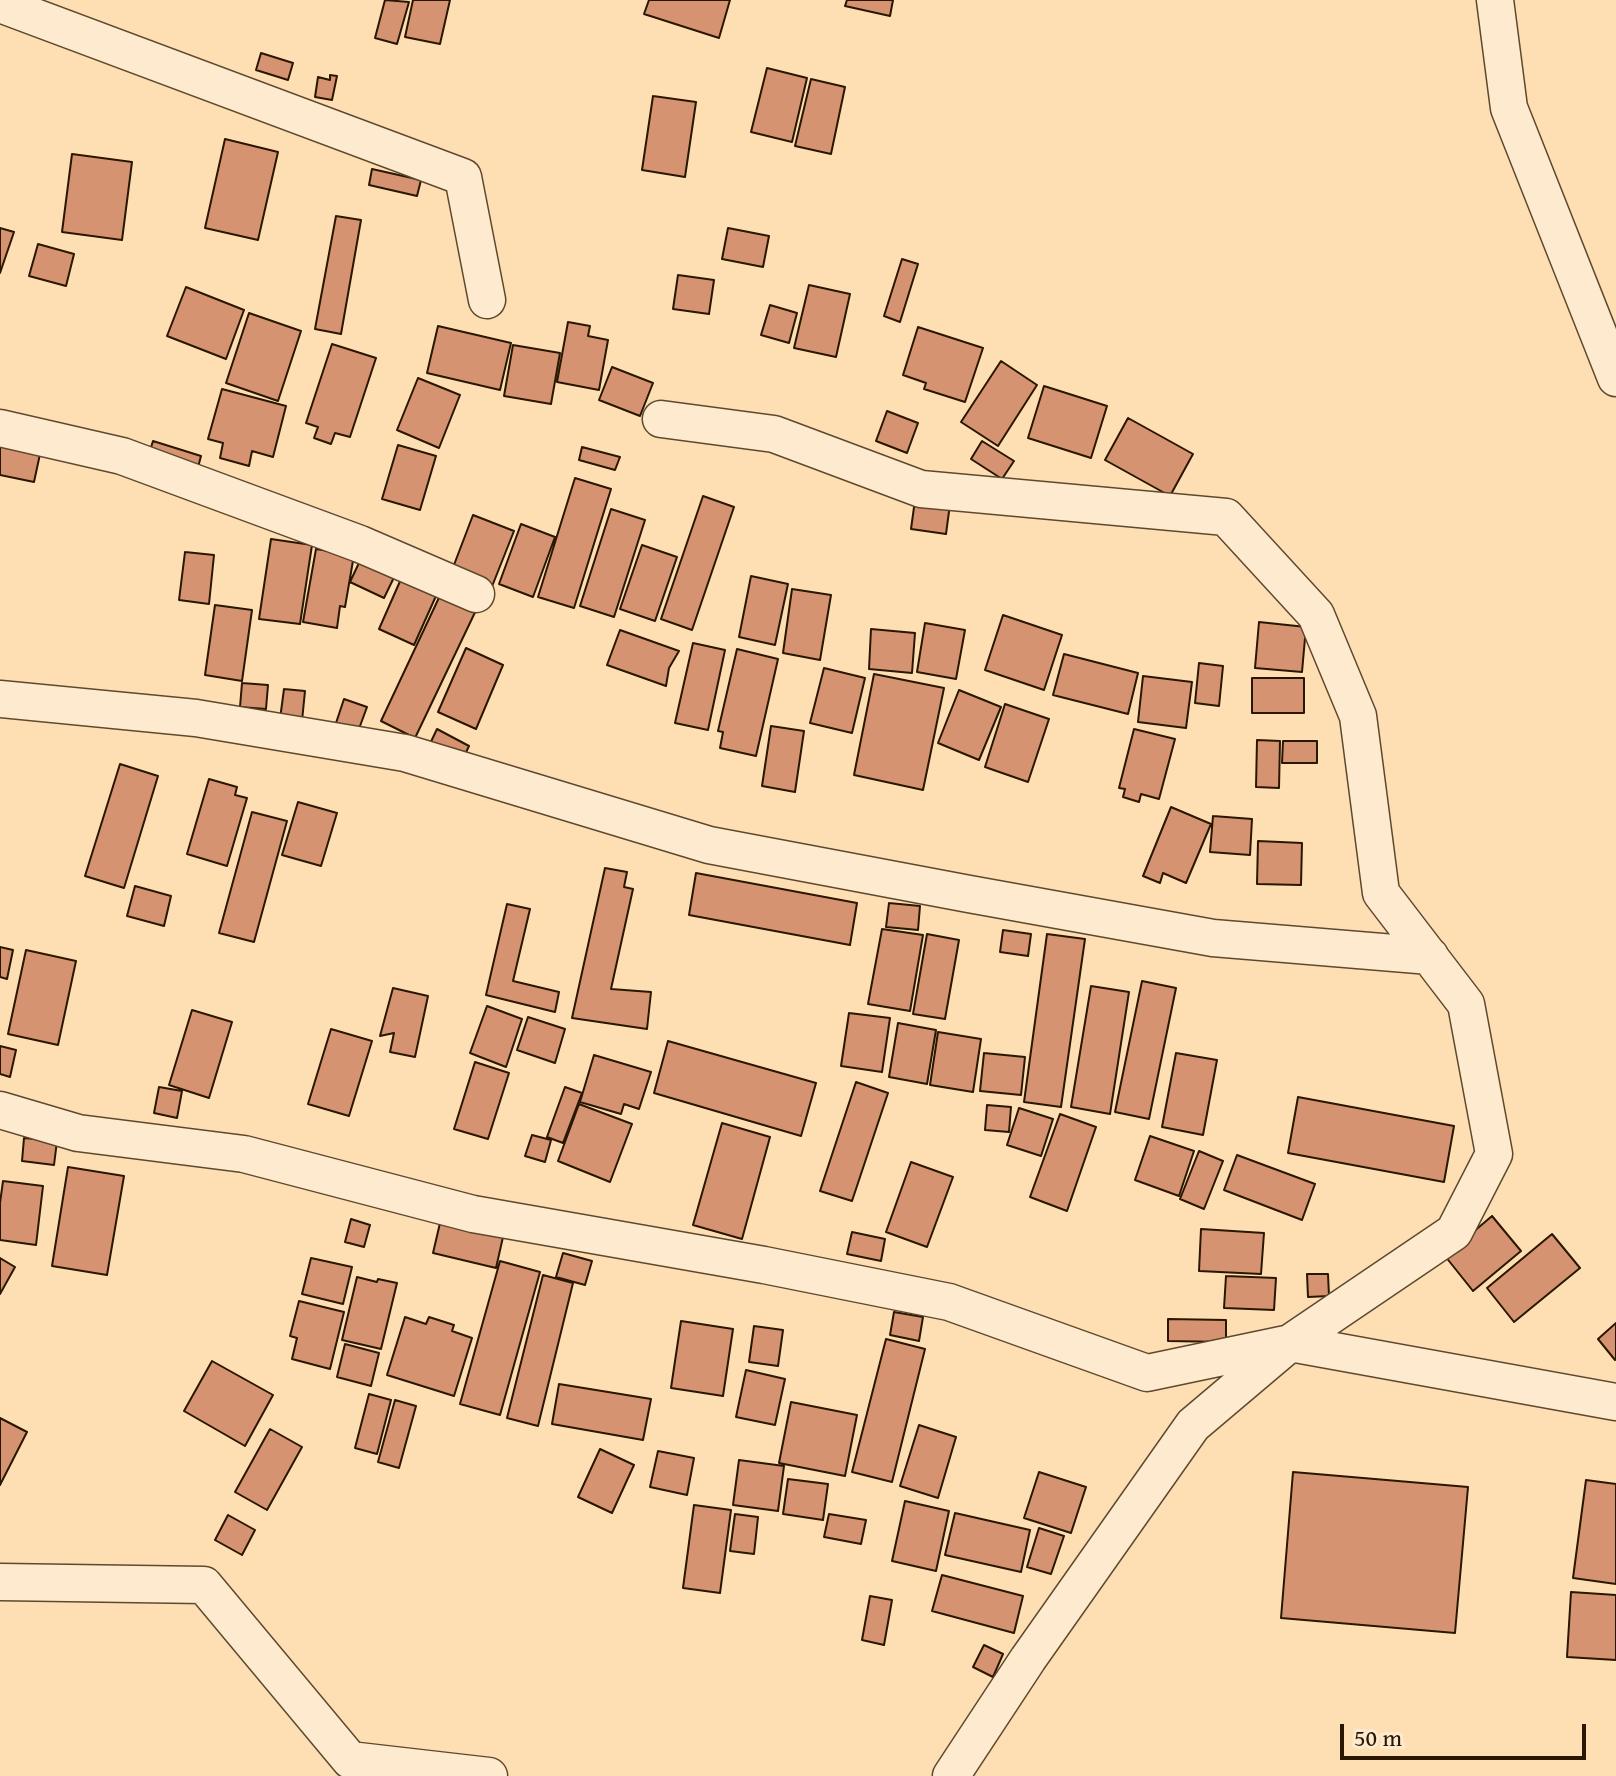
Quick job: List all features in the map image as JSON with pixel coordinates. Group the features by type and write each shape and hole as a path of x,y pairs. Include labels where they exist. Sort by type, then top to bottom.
{"street":[{"path":"1495,0 1509,108 1616,378"},
{"path":"0,4 463,177 487,300"},
{"path":"661,419 774,434 921,489 1226,517 1316,615 1358,716 1381,893 1466,1004 1494,1154 1454,1232 1290,1343 1193,1425 1028,1659 951,1776"},
{"path":"0,428 122,456 360,544 476,594"},
{"path":"0,699 196,718 405,753 709,845 1000,900 1213,938 1430,956"},
{"path":"0,1110 78,1133 244,1154 473,1214 764,1265 949,1302 1147,1373 1290,1343 1616,1402"},
{"path":"0,1582 204,1585 351,1768 489,1776"}],"building":[{"path":"385,0 409,2 397,44 375,38"},
{"path":"413,0 450,0 440,44 405,37"},
{"path":"649,0 730,0 719,38 644,14"},
{"path":"847,0 893,0 890,16 845,6"},
{"path":"261,53 293,63 288,80 256,70"},
{"path":"767,68 807,78 792,142 751,132"},
{"path":"330,75 337,76 332,100 315,97 318,77 330,80"},
{"path":"811,79 845,87 831,154 795,146"},
{"path":"653,96 696,102 685,177 642,170"},
{"path":"225,139 278,152 258,240 205,228"},
{"path":"72,154 132,162 122,240 62,232"},
{"path":"372,169 421,180 417,196 369,185"},
{"path":"336,216 361,220 341,334 315,329"},
{"path":"0,228 14,232 0,273"},
{"path":"728,228 769,236 763,267 722,259"},
{"path":"38,244 74,254 66,286 29,276"},
{"path":"902,259 918,264 900,322 884,316"},
{"path":"678,275 714,280 709,314 673,309"},
{"path":"809,285 850,294 836,357 794,348"},
{"path":"186,287 244,310 226,359 167,336"},
{"path":"770,305 797,313 789,343 761,335"},
{"path":"249,313 301,331 278,401 226,383"},
{"path":"568,322 590,326 588,336 608,340 599,390 557,382"},
{"path":"438,326 511,343 500,390 427,373"},
{"path":"918,327 983,348 965,402 924,389 926,383 903,375"},
{"path":"332,344 376,358 350,437 335,433 331,444 314,438 318,427 306,423"},
{"path":"513,345 560,353 551,404 504,396"},
{"path":"1001,361 1037,385 998,446 961,422"},
{"path":"612,367 653,383 640,416 599,400"},
{"path":"418,378 460,395 439,448 397,430"},
{"path":"1044,386 1107,406 1091,458 1028,438"},
{"path":"222,389 286,406 273,457 252,451 249,466 220,458 223,443 208,439"},
{"path":"887,411 918,423 907,453 876,441"},
{"path":"1128,418 1193,454 1170,496 1105,460"},
{"path":"153,441 201,456 196,475 147,460"},
{"path":"982,441 1014,461 1002,479 971,459"},
{"path":"0,445 40,454 34,482 0,475"},
{"path":"398,445 436,456 420,510 382,499"},
{"path":"582,447 620,457 615,470 579,460"},
{"path":"575,478 611,489 574,608 538,597"},
{"path":"703,496 734,507 692,630 661,619"},
{"path":"915,500 950,504 946,534 911,529"},
{"path":"611,509 645,520 614,617 580,606"},
{"path":"473,515 514,531 489,594 449,578"},
{"path":"521,524 555,537 533,597 499,584"},
{"path":"271,539 312,545 300,624 259,619"},
{"path":"642,545 677,557 655,621 620,609"},
{"path":"366,548 400,565 384,598 350,582"},
{"path":"316,549 354,555 345,607 340,606 337,628 303,622"},
{"path":"185,552 214,555 209,604 179,600"},
{"path":"405,570 440,587 414,645 379,629"},
{"path":"751,576 788,584 775,645 739,637"},
{"path":"444,587 479,604 415,738 381,721"},
{"path":"792,589 831,595 820,660 783,653"},
{"path":"215,605 252,610 242,681 205,675"},
{"path":"1003,615 1062,635 1044,690 985,670"},
{"path":"1259,622 1306,627 1302,672 1255,668"},
{"path":"925,623 965,630 956,679 917,672"},
{"path":"871,629 915,633 912,673 869,669"},
{"path":"620,630 679,651 669,668 666,686 607,665"},
{"path":"693,643 725,650 708,730 675,723"},
{"path":"466,648 503,665 476,729 438,712"},
{"path":"737,649 778,659 756,756 720,748 723,732 718,731"},
{"path":"1064,654 1138,673 1128,714 1053,695"},
{"path":"1199,663 1223,666 1219,706 1195,703"},
{"path":"824,668 865,678 852,733 810,723"},
{"path":"874,674 944,688 923,790 854,775"},
{"path":"1143,676 1192,682 1186,728 1138,722"},
{"path":"1252,678 1304,678 1304,713 1252,713"},
{"path":"242,683 268,685 266,709 240,707"},
{"path":"284,689 305,691 302,721 280,719"},
{"path":"959,690 1001,707 979,760 938,743"},
{"path":"344,699 367,707 356,737 334,729"},
{"path":"1005,704 1049,719 1028,782 985,767"},
{"path":"771,726 804,731 795,792 762,786"},
{"path":"437,729 469,746 459,767 427,750"},
{"path":"1134,729 1175,739 1159,799 1141,794 1139,802 1123,797 1125,789 1119,788"},
{"path":"1257,740 1280,741 1279,788 1256,787"},
{"path":"1283,741 1317,741 1317,763 1282,763"},
{"path":"120,764 158,776 124,888 85,876"},
{"path":"209,779 237,787 235,795 247,798 227,866 187,854"},
{"path":"298,802 337,813 321,866 282,855"},
{"path":"1171,807 1211,824 1186,883 1163,873 1160,883 1143,876"},
{"path":"252,812 287,821 254,942 219,933"},
{"path":"1213,816 1252,819 1250,855 1210,852"},
{"path":"1258,841 1302,843 1301,885 1257,884"},
{"path":"605,868 627,872 624,887 633,889 611,989 651,992 647,1029 572,1018"},
{"path":"696,873 857,903 850,945 689,915"},
{"path":"135,886 171,896 164,926 127,916"},
{"path":"889,903 920,906 918,930 886,927"},
{"path":"507,904 530,909 513,981 559,992 555,1012 486,995"},
{"path":"882,929 923,935 910,1011 868,1004"},
{"path":"1003,930 1031,934 1028,956 1000,952"},
{"path":"927,934 959,940 945,1019 913,1014"},
{"path":"1047,934 1085,939 1061,1107 1024,1102"},
{"path":"0,947 13,950 7,979 0,977"},
{"path":"26,950 76,961 58,1045 8,1034"},
{"path":"1142,981 1176,988 1149,1119 1115,1112"},
{"path":"1091,986 1129,992 1110,1114 1071,1107"},
{"path":"393,988 428,996 415,1057 390,1052 394,1033 380,1036"},
{"path":"487,1006 522,1019 506,1067 470,1053"},
{"path":"192,1010 232,1022 209,1098 169,1085"},
{"path":"849,1013 890,1018 882,1072 841,1066"},
{"path":"528,1017 565,1029 555,1063 517,1050"},
{"path":"898,1023 936,1030 927,1084 889,1077"},
{"path":"331,1029 372,1041 349,1116 308,1104"},
{"path":"938,1032 981,1039 973,1092 930,1085"},
{"path":"668,1041 816,1083 801,1136 654,1093"},
{"path":"0,1046 16,1050 10,1077 0,1074"},
{"path":"984,1053 1025,1057 1021,1095 980,1091"},
{"path":"1176,1053 1217,1060 1203,1135 1162,1127"},
{"path":"594,1055 651,1072 639,1109 624,1104 621,1114 580,1102"},
{"path":"475,1062 509,1073 488,1139 454,1129"},
{"path":"856,1082 888,1093 852,1201 820,1191"},
{"path":"159,1087 182,1091 177,1118 154,1113"},
{"path":"565,1087 582,1093 563,1143 547,1137"},
{"path":"1298,1097 1454,1126 1444,1182 1288,1153"},
{"path":"579,1104 632,1124 610,1182 558,1161"},
{"path":"987,1105 1011,1107 1009,1132 985,1130"},
{"path":"1019,1108 1053,1119 1041,1156 1007,1145"},
{"path":"1060,1114 1096,1127 1067,1211 1030,1197"},
{"path":"722,1123 770,1137 742,1239 693,1225"},
{"path":"532,1135 551,1140 545,1162 525,1156"},
{"path":"1150,1136 1194,1151 1179,1196 1135,1180"},
{"path":"24,1138 57,1141 54,1165 22,1161"},
{"path":"1199,1151 1223,1161 1204,1209 1180,1199"},
{"path":"1237,1155 1315,1184 1302,1220 1224,1190"},
{"path":"911,1162 953,1177 927,1247 886,1232"},
{"path":"68,1167 124,1176 107,1275 52,1266"},
{"path":"3,1181 43,1186 36,1245 0,1240"},
{"path":"1492,1216 1521,1251 1473,1291 1445,1256"},
{"path":"351,1219 370,1225 364,1247 345,1242"},
{"path":"440,1223 503,1237 496,1268 433,1253"},
{"path":"1201,1229 1264,1233 1261,1274 1199,1271"},
{"path":"852,1232 885,1239 881,1261 847,1254"},
{"path":"1552,1234 1580,1268 1514,1322 1487,1288"},
{"path":"563,1253 592,1261 585,1285 556,1277"},
{"path":"0,1258 15,1267 0,1294"},
{"path":"311,1258 352,1267 343,1304 302,1294"},
{"path":"500,1261 540,1272 500,1415 460,1404"},
{"path":"1307,1274 1328,1274 1329,1296 1308,1297"},
{"path":"543,1275 573,1283 538,1426 507,1418"},
{"path":"1226,1276 1276,1278 1274,1310 1224,1308"},
{"path":"357,1277 397,1283 381,1349 342,1340"},
{"path":"299,1301 344,1312 330,1369 292,1359 297,1338 290,1336"},
{"path":"894,1312 923,1317 919,1341 890,1335"},
{"path":"405,1317 426,1324 429,1317 454,1325 452,1331 472,1338 454,1396 387,1375"},
{"path":"1168,1319 1226,1320 1226,1342 1168,1341"},
{"path":"681,1321 733,1329 723,1396 671,1388"},
{"path":"1616,1323 1616,1359 1615,1360 1598,1339"},
{"path":"754,1326 783,1330 778,1366 749,1362"},
{"path":"886,1339 925,1349 892,1482 852,1472"},
{"path":"345,1344 379,1353 371,1386 337,1377"},
{"path":"212,1361 273,1395 245,1446 184,1411"},
{"path":"746,1370 785,1379 775,1425 736,1417"},
{"path":"559,1384 651,1399 643,1440 552,1424"},
{"path":"369,1394 391,1400 377,1454 355,1448"},
{"path":"395,1400 416,1406 399,1468 378,1462"},
{"path":"791,1402 857,1415 845,1476 779,1463"},
{"path":"0,1418 27,1432 0,1485"},
{"path":"919,1425 956,1437 938,1498 900,1486"},
{"path":"270,1429 302,1447 267,1510 235,1492"},
{"path":"600,1449 634,1465 612,1513 578,1497"},
{"path":"658,1451 694,1458 687,1495 650,1487"},
{"path":"739,1460 784,1466 778,1511 733,1505"},
{"path":"1039,1472 1086,1487 1071,1533 1024,1518"},
{"path":"1293,1472 1468,1487 1455,1633 1281,1618"},
{"path":"788,1479 828,1484 823,1520 783,1514"},
{"path":"1586,1480 1616,1484 1616,1584 1573,1578"},
{"path":"905,1501 949,1511 936,1571 892,1561"},
{"path":"694,1505 731,1510 720,1593 683,1588"},
{"path":"955,1513 1030,1530 1021,1572 945,1555"},
{"path":"735,1514 758,1517 754,1554 730,1551"},
{"path":"829,1514 866,1520 861,1544 824,1537"},
{"path":"228,1515 255,1530 242,1555 215,1540"},
{"path":"1039,1528 1064,1536 1051,1574 1027,1567"},
{"path":"942,1575 1023,1596 1014,1633 932,1611"},
{"path":"1571,1592 1616,1595 1616,1660 1567,1657"},
{"path":"870,1596 892,1600 884,1645 862,1640"},
{"path":"984,1645 1003,1654 993,1677 973,1667"}]}
